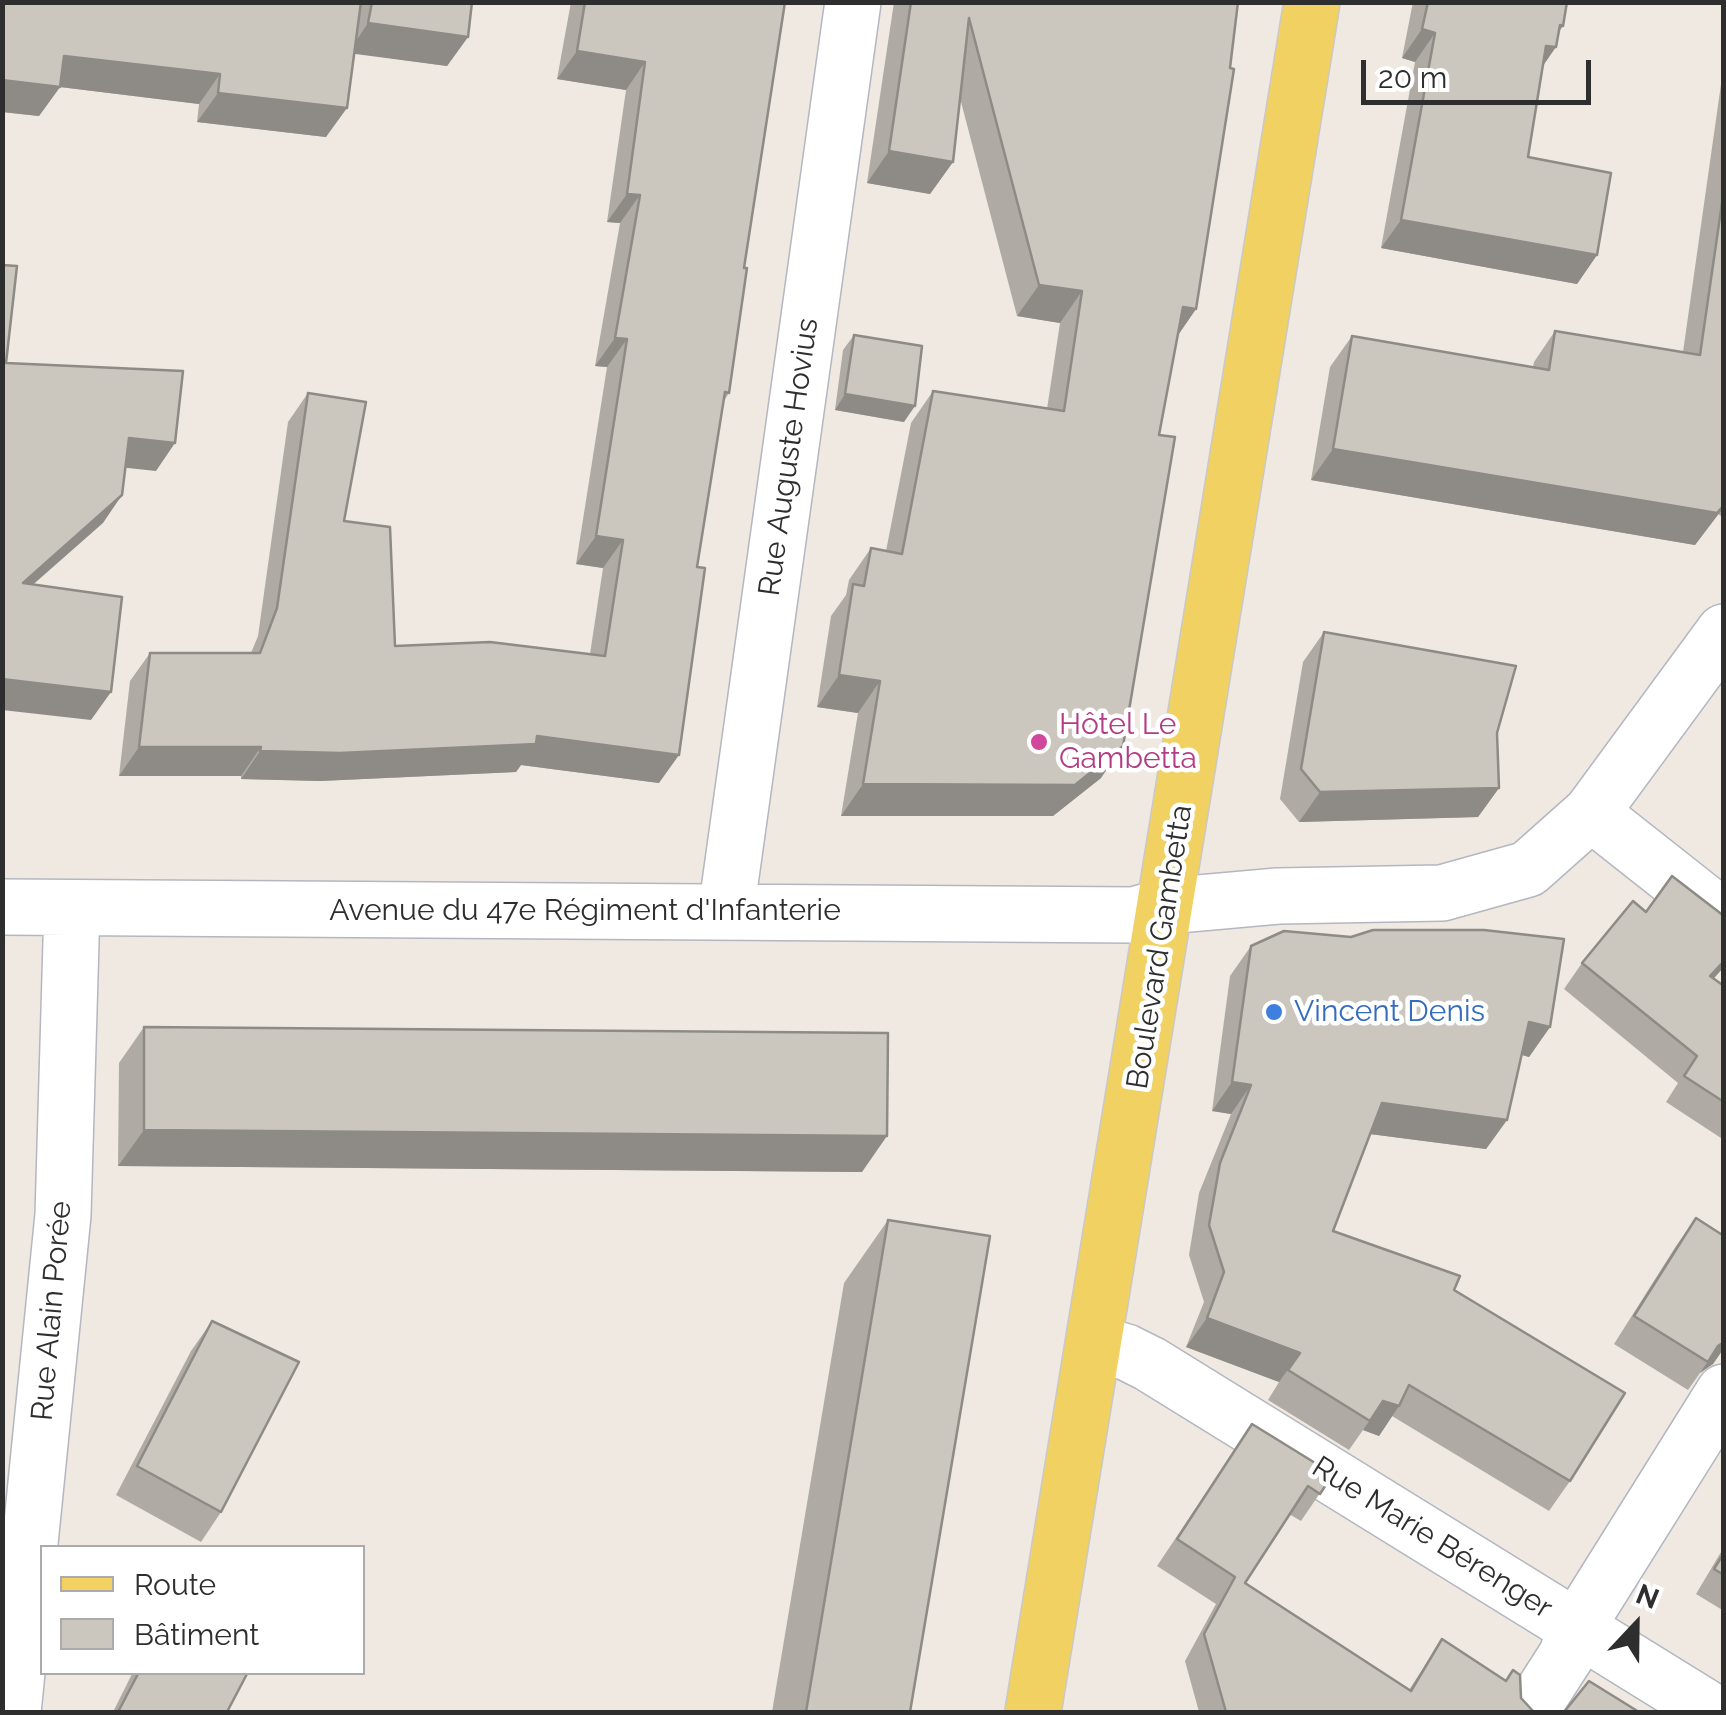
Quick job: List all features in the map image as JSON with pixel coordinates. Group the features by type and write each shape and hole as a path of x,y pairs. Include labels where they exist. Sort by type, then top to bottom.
{"main road":[{"name":"Boulevard Gambetta","path":"1033,1712 1312,2"}],"street":[{"name":"Rue Auguste Hovius","path":"726,912 853,2"},
{"name":"Avenue du 47e Régiment d'Infanterie","path":"2,907 1134,915 1166,906 1278,896 1442,894 1528,869 1591,813 1724,632"},
{"path":"1591,813 1724,918"},
{"name":"Rue Alain Porée","path":"13,1712 63,1215 72,908"},
{"name":"Rue Marie Bérenger","path":"1094,1343 1150,1364 1713,1712"},
{"path":"1530,1712 1566,1656 1576,1627 1724,1392"}],"building":[{"path":"2,2 361,2 347,108 218,93 220,74 64,56 60,87 2,80"},
{"path":"372,2 472,2 468,37 368,23"},
{"path":"585,2 785,2 729,393 725,392 697,567 705,568 679,755 537,736 536,744 340,753 260,751 261,747 139,747 150,653 260,653 277,608 308,393 366,402 344,521 390,527 395,646 490,642 605,656 623,540 596,536 627,339 615,338 640,195 627,194 645,62 577,51"},
{"path":"911,2 1238,2 1230,68 1234,69 1196,309 1183,307 1159,435 1175,437 1123,746 1075,785 863,784 880,681 839,675 853,584 864,586 871,548 902,554 933,391 1064,411 1082,291 1039,285 969,18 953,162 889,151"},
{"path":"1428,2 1567,2 1556,47 1546,46 1528,157 1611,173 1597,255 1401,220 1435,33 1422,29"},
{"path":"1724,189 1724,505 1717,513 1333,449 1352,336 1549,370 1555,331 1700,355"},
{"path":"2,265 17,266 6,363 183,371 175,443 129,438 122,495 23,583 122,597 111,692 2,679"},
{"path":"854,335 922,346 915,406 845,394"},
{"path":"1324,632 1516,666 1497,733 1499,788 1320,792 1301,769"},
{"path":"1672,876 1724,916 1724,961 1710,976 1724,986 1724,1102 1684,1076 1697,1056 1582,963 1633,901 1646,912"},
{"path":"1373,930 1484,930 1564,939 1550,1027 1529,1022 1507,1120 1382,1103 1333,1231 1460,1276 1454,1290 1625,1393 1570,1481 1409,1385 1399,1406 1383,1401 1370,1421 1288,1370 1300,1353 1207,1318 1224,1272 1209,1225 1220,1163 1251,1085 1232,1082 1251,946 1284,931 1351,937"},
{"path":"144,1027 888,1033 887,1136 144,1130"},
{"path":"1696,1218 1724,1236 1724,1342 1708,1362 1634,1316"},
{"path":"888,1220 990,1236 910,1712 806,1712"},
{"path":"212,1321 299,1362 221,1512 137,1466"},
{"path":"1252,1424 1333,1474 1320,1494 1308,1486 1245,1583 1411,1691 1442,1639 1506,1681 1513,1670 1520,1675 1521,1698 1538,1712 1226,1712 1204,1634 1235,1577 1177,1539"},
{"path":"1724,1553 1724,1575 1714,1569"},
{"path":"137,1675 246,1675 227,1712 118,1712"},
{"path":"1589,1681 1639,1712 1564,1712"}],"place":[{"name":"Hôtel Le Gambetta","path":"1039,742"},
{"name":"Vincent Denis","path":"1274,1012"}]}
